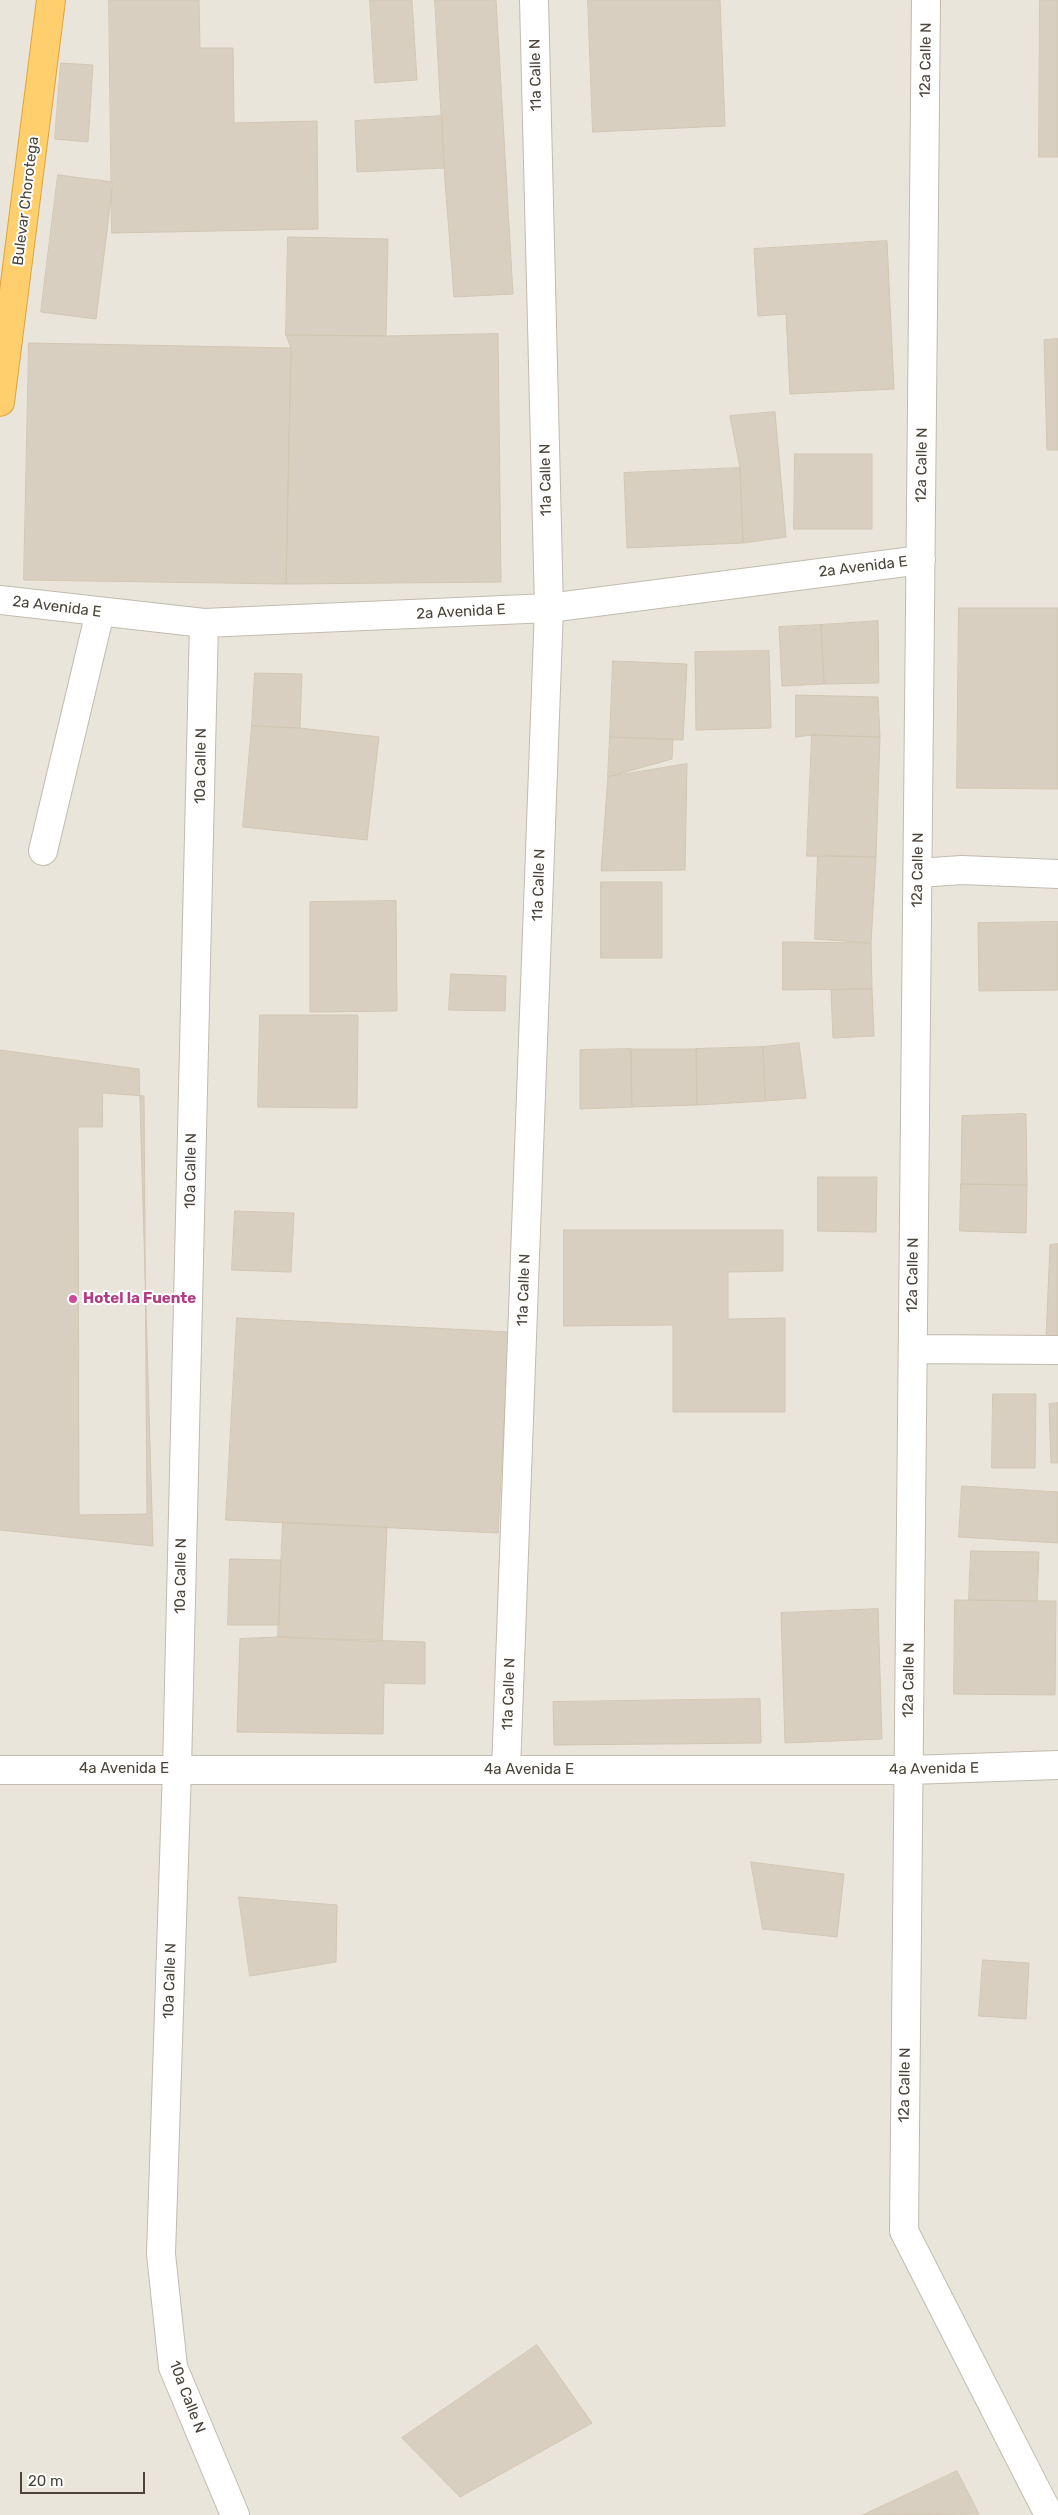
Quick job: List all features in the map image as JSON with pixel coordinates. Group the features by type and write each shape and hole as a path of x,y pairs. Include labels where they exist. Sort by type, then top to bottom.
{"highway":[{"name":"Bulevar Chorotega","path":"0,402 4,335 51,0"}],"street":[{"name":"11a Calle N","path":"506,1770 549,608 534,0"},
{"name":"12a Calle N","path":"926,0 904,2231 1049,2515"},
{"name":"2a Avenida E","path":"0,600 204,623 549,608 921,560"},
{"path":"43,851 100,612"},
{"name":"10a Calle N","path":"204,623 177,1769 161,2254 173,2367 235,2515"},
{"path":"918,873 962,870 1058,874"},
{"path":"913,1348 1058,1350"},
{"name":"4a Avenida E","path":"0,1770 909,1770 1058,1765"}],"shaded area":[{"path":"0,0 1058,0 1058,2515 0,2515"}],"building":[{"path":"109,0 199,0 200,48 233,48 234,123 317,121 318,229 112,233"},
{"path":"370,0 412,0 417,80 375,83"},
{"path":"435,0 496,0 513,294 454,297 444,168"},
{"path":"588,0 720,0 725,126 593,132"},
{"path":"1040,0 1058,0 1058,157 1039,157"},
{"path":"61,63 93,65 88,142 55,139"},
{"path":"442,116 444,168 357,172 355,121"},
{"path":"58,175 113,182 96,319 41,312"},
{"path":"288,237 388,239 386,336 286,335"},
{"path":"887,241 894,389 790,394 786,314 758,316 754,249"},
{"path":"498,334 501,582 286,584 291,348 286,335"},
{"path":"1058,339 1058,450 1047,450 1044,340"},
{"path":"29,343 291,348 286,584 24,580"},
{"path":"775,412 786,537 743,543 740,468 730,416"},
{"path":"795,454 872,454 872,529 794,529"},
{"path":"740,468 743,543 627,548 624,473"},
{"path":"959,608 1058,608 1058,789 957,788"},
{"path":"878,621 879,683 824,684 821,625"},
{"path":"821,625 824,684 782,686 779,627"},
{"path":"769,651 771,728 696,730 695,652"},
{"path":"613,661 687,664 683,740 610,737"},
{"path":"255,673 302,674 300,728 252,726"},
{"path":"796,695 878,697 880,737 812,735 796,737"},
{"path":"252,726 300,728 379,737 367,840 243,827"},
{"path":"812,735 880,737 876,857 807,856"},
{"path":"610,737 673,739 672,759 608,777"},
{"path":"687,764 685,870 601,871 608,777"},
{"path":"818,855 876,857 871,943 815,939"},
{"path":"601,882 662,882 662,958 601,958"},
{"path":"396,901 397,1011 310,1012 310,902"},
{"path":"1058,922 1058,990 979,991 978,923"},
{"path":"783,942 871,943 872,989 783,990"},
{"path":"451,974 506,976 505,1011 449,1010"},
{"path":"872,989 874,1036 833,1038 831,990"},
{"path":"260,1015 358,1015 357,1108 258,1107"},
{"path":"799,1043 806,1098 765,1101 763,1047"},
{"path":"763,1047 765,1101 697,1105 696,1049"},
{"path":"631,1049 696,1049 697,1105 632,1107"},
{"path":"631,1049 632,1107 580,1109 580,1050"},
{"name":"Hotel la Fuente","path":"0,1050 139,1069 153,1546 0,1530"},
{"path":"103,1093 144,1096 147,1514 79,1515 78,1127 102,1127"},
{"path":"1026,1114 1027,1185 961,1184 962,1116"},
{"path":"818,1177 877,1177 876,1232 818,1231"},
{"path":"961,1184 1027,1185 1026,1233 960,1231"},
{"path":"235,1211 294,1213 291,1272 232,1270"},
{"path":"564,1230 783,1230 783,1271 728,1272 728,1319 785,1318 785,1412 673,1412 673,1325 564,1326"},
{"path":"1058,1244 1058,1341 1046,1339 1050,1245"},
{"path":"237,1318 509,1332 498,1533 226,1520"},
{"path":"993,1394 1036,1394 1035,1468 992,1468"},
{"path":"1058,1403 1058,1463 1051,1463 1049,1404"},
{"path":"962,1486 1058,1492 1058,1543 959,1537"},
{"path":"283,1522 387,1527 382,1642 278,1637"},
{"path":"971,1551 1039,1552 1037,1601 969,1600"},
{"path":"230,1559 281,1560 279,1625 228,1625"},
{"path":"955,1600 1056,1601 1055,1695 954,1694"},
{"path":"878,1609 882,1739 785,1743 781,1613"},
{"path":"278,1637 425,1642 425,1684 384,1683 383,1734 237,1732 240,1639"},
{"path":"760,1699 761,1743 554,1745 553,1702"},
{"path":"751,1862 844,1874 837,1937 763,1929"},
{"path":"239,1897 337,1905 336,1962 250,1976"},
{"path":"983,1960 1029,1963 1026,2019 979,2016"},
{"path":"537,2345 592,2423 460,2497 402,2438"},
{"path":"957,2471 979,2514 863,2515"}],"place":[{"name":"Hotel la Fuente","path":"73,1299"}]}
